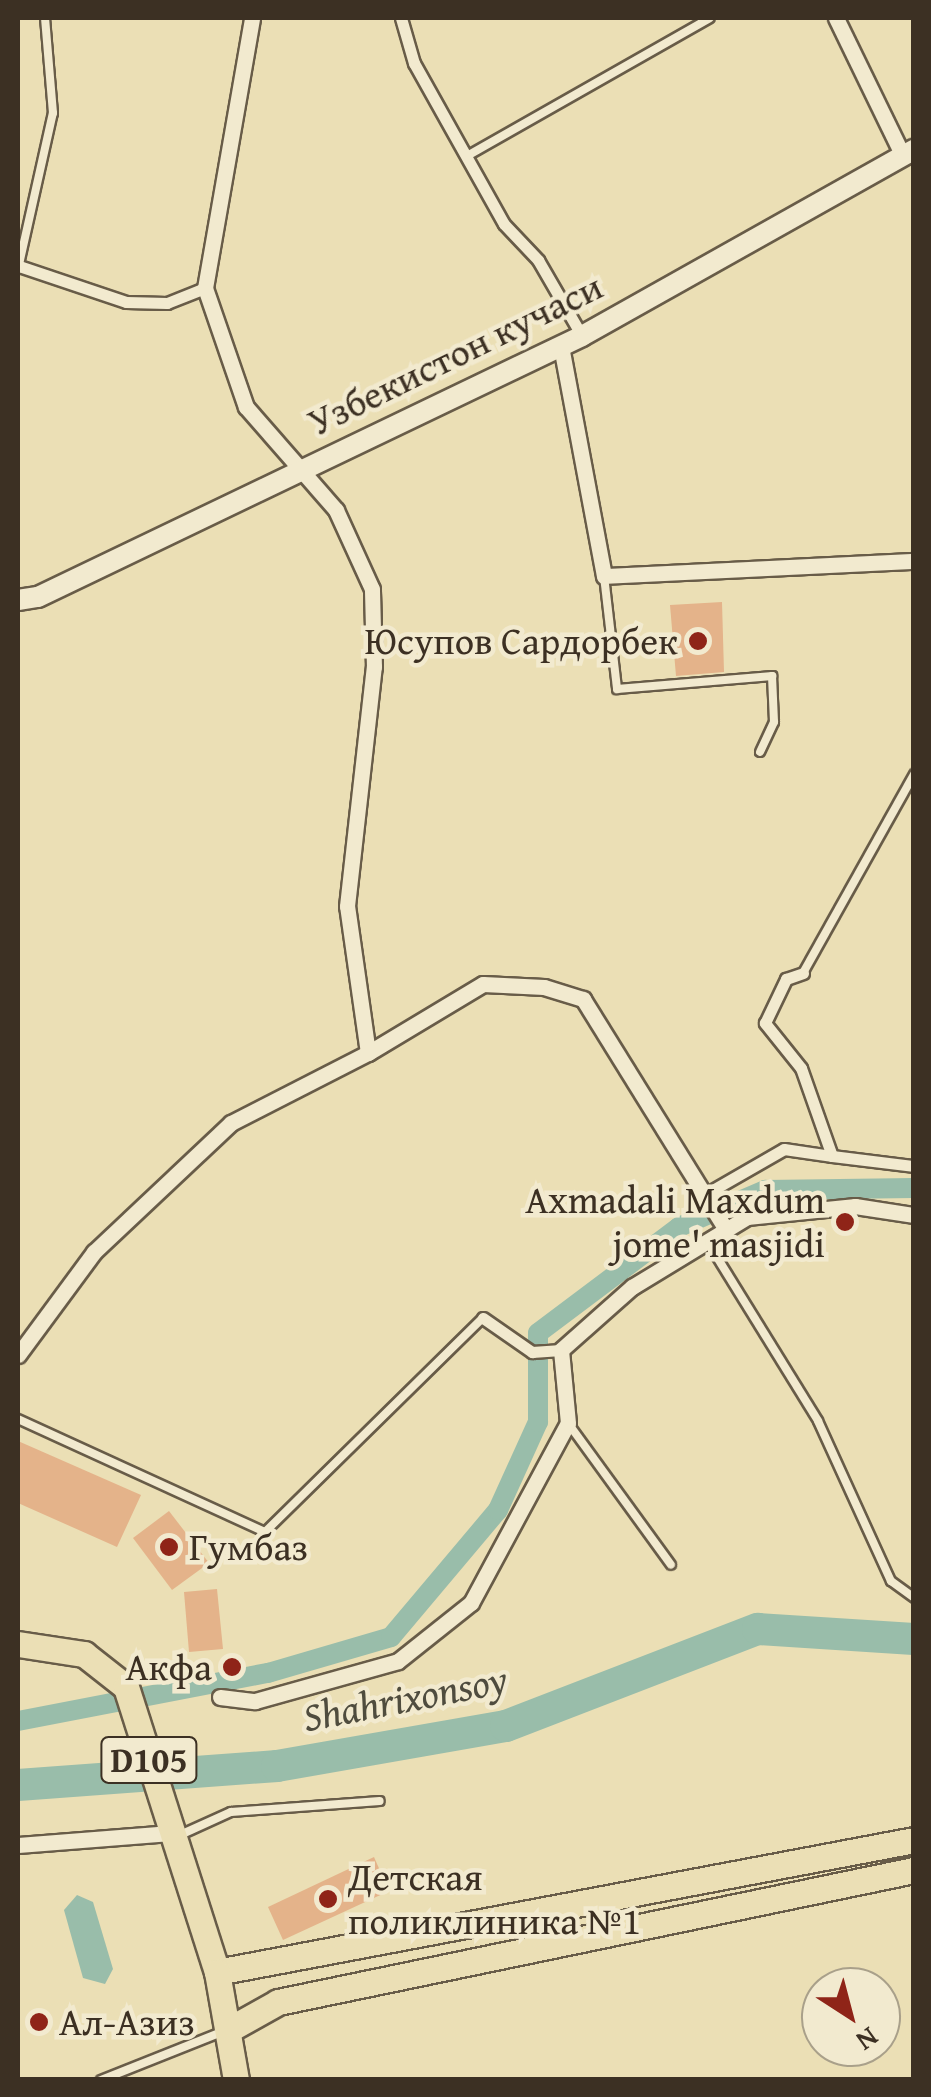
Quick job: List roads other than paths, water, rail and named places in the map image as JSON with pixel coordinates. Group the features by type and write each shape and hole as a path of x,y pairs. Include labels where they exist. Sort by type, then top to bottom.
{"main road":[{"name":"D105","path":"18,1644 84,1654 126,1687 218,1972 236,2080"},
{"path":"218,1972 914,1840"},
{"path":"228,2030 278,2002 914,1870"}],"street":[{"path":"252,18 205,288 246,407 336,510 372,589 374,667 346,906 368,1053"},
{"path":"401,18 414,63 467,156 582,336"},
{"path":"836,18 908,153"},
{"name":"Узбекистон кучаси","path":"18,600 38,597 582,336 908,153"},
{"path":"18,268 126,302 166,303 205,288"},
{"path":"561,346 604,576 914,561"},
{"path":"804,973 786,979 765,1023 801,1068 832,1156"},
{"path":"18,1354 94,1252 232,1124 368,1053 483,984 544,987 582,999 726,1229"},
{"path":"705,1195 784,1149 914,1166"},
{"path":"483,1318 532,1352 554,1351 632,1287 726,1229 800,1206 914,1215"},
{"path":"220,1697 254,1701 398,1661 471,1603 568,1423 554,1351"},
{"path":"18,1845 172,1836"}],"lane":[{"path":"18,268 53,113 45,18"},
{"path":"467,156 710,18"},
{"path":"604,576 616,689 772,676 774,722 760,752"},
{"path":"804,973 914,774"},
{"path":"707,1241 818,1421 891,1581 914,1598"},
{"path":"18,1420 264,1532 483,1318"},
{"path":"568,1423 672,1566"},
{"path":"172,1836 231,1812 380,1801"},
{"path":"101,2080 228,2030"}],"waterway":[{"path":"18,1721 268,1673 391,1637 498,1510 538,1422 538,1333 679,1227 765,1190 914,1188"},
{"name":"Shahrixonsoy","path":"18,1785 277,1766 506,1726 758,1629 914,1639"}],"place":[{"name":"Юсупов Сардорбек","path":"698,641"},
{"name":"Axmadali Maxdum jome' masjidi","path":"845,1222"},
{"name":"Гумбаз","path":"169,1547"},
{"name":"Акфа","path":"232,1667"},
{"name":"Детская поликлиника №1","path":"328,1899"},
{"name":"Ал-Азиз","path":"39,2022"}]}
